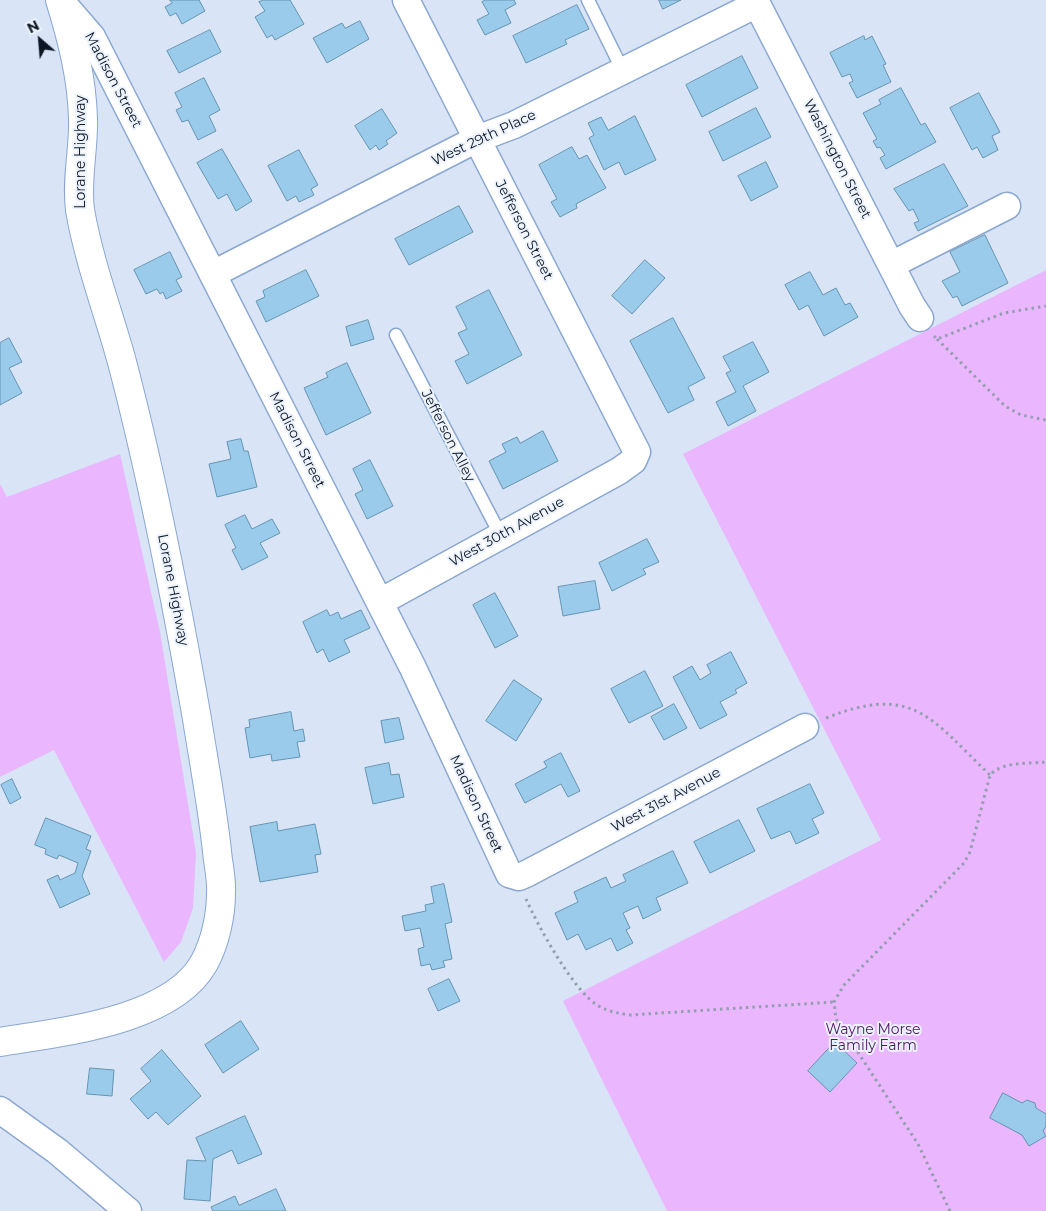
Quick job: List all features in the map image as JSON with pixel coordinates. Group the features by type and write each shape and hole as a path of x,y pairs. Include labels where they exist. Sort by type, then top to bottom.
{"street":[{"name":"Madison Street","path":"60,0 92,37 380,602 507,870 513,877 523,875"},
{"name":"Lorane Highway","path":"0,1042 106,1023 148,1008 182,988 203,965 216,933 222,893 212,808 178,614 141,433 89,252 80,209 79,173 83,119 81,89 73,42 60,0"},
{"name":"Jefferson Street","path":"406,0 636,447 636,456 633,461"},
{"name":"West 29th Place","path":"213,274 477,139 514,125 756,2"},
{"name":"Washington Street","path":"756,2 920,318"},
{"path":"891,265 1006,206"},
{"name":"West 30th Avenue","path":"380,602 619,471 633,461"},
{"name":"West 31st Avenue","path":"523,875 805,727"},
{"path":"0,1110 57,1151 128,1211"}],"lane":[{"path":"588,0 623,71"},
{"name":"Jefferson Alley","path":"396,335 500,536"}],"path":[{"path":"937,339 1004,312 1046,306"},
{"path":"920,318 937,339 1005,406 1021,415 1046,420"},
{"path":"805,727 842,712 878,704 902,705 920,711 930,718 990,775"},
{"path":"950,1211 918,1144 851,1045 836,1019 834,1002 844,985 964,863 970,852 990,775 995,770 1007,766 1046,762"},
{"path":"523,875 527,901 547,941 571,977 595,1004 609,1012 630,1015 834,1002"}],"green space":[{"name":"Wayne Morse Family Farm","path":"1046,270 1046,1211 667,1211 563,1001 881,840 683,454"},
{"path":"120,454 160,632 196,853 193,908 181,942 164,962 54,750 0,777 0,484 7,497"}],"building":[{"path":"170,0 199,0 205,11 182,24 176,13 170,16 165,7 172,3"},
{"path":"264,0 290,0 304,24 275,40 272,35 267,38 255,17 265,11 259,2"},
{"path":"486,0 514,0 516,4 505,10 511,23 485,35 477,20 489,14 482,2"},
{"path":"659,0 681,0 663,9"},
{"path":"577,5 589,29 565,40 567,44 526,63 513,36"},
{"path":"360,21 369,39 327,63 313,38 342,23 345,28"},
{"path":"210,30 221,52 179,73 167,51"},
{"path":"864,36 865,40 872,36 886,64 883,65 891,82 857,98 849,83 853,81 850,74 842,77 830,53"},
{"path":"742,56 758,88 702,117 686,85"},
{"path":"204,78 220,110 209,116 216,131 198,140 188,120 182,122 176,110 182,107 175,93"},
{"path":"901,88 921,125 925,123 936,142 886,169 880,158 885,155 880,147 877,148 873,141 877,139 863,113 881,104 879,100"},
{"path":"979,93 1000,132 992,136 998,150 983,158 977,147 972,150 950,108"},
{"path":"756,108 771,137 723,161 709,132"},
{"path":"382,109 397,133 386,141 388,144 379,150 376,145 370,150 355,126"},
{"path":"635,116 656,160 625,175 619,162 604,170 589,138 594,135 588,123 601,117 608,130"},
{"path":"572,147 579,159 587,155 606,188 576,204 577,208 560,217 551,202 557,199 539,165"},
{"path":"222,149 252,201 236,211 227,194 218,199 197,163"},
{"path":"299,150 318,185 311,189 314,195 299,202 296,196 287,201 268,166"},
{"path":"766,162 778,187 751,201 738,176"},
{"path":"944,164 968,206 918,231 914,223 919,221 913,209 909,211 894,189"},
{"path":"459,206 473,232 409,265 395,239"},
{"path":"985,235 1008,283 962,306 957,296 953,298 942,281 960,272 950,252"},
{"path":"170,252 182,277 176,280 182,291 166,299 163,292 160,294 157,289 146,294 134,270"},
{"path":"645,260 665,278 632,314 612,296"},
{"path":"306,270 319,296 266,322 256,301 265,297 263,291"},
{"path":"810,272 823,295 836,288 845,305 850,303 858,317 824,336 808,305 799,310 785,285"},
{"path":"489,290 522,355 467,384 455,361 469,354 458,333 467,329 456,307"},
{"path":"673,318 705,378 688,387 694,400 668,413 630,341"},
{"path":"368,320 374,339 351,346 346,327"},
{"path":"9,338 22,362 9,368 22,393 0,405 0,343"},
{"path":"753,342 769,372 743,386 756,411 728,426 716,402 736,392 726,373 731,371 723,357"},
{"path":"347,363 371,413 326,435 304,388 328,377 326,373"},
{"path":"543,431 558,461 503,489 489,461 506,452 502,444 517,437 520,443"},
{"path":"241,439 244,451 248,451 257,487 217,497 209,464 231,459 227,442"},
{"path":"370,460 393,506 367,519 355,494 363,490 353,469"},
{"path":"245,515 252,529 272,519 280,533 260,543 268,557 242,570 232,550 236,548 225,525"},
{"path":"647,539 659,562 643,569 646,574 612,591 599,563"},
{"path":"595,581 600,609 563,616 558,587"},
{"path":"495,593 518,636 495,648 473,605"},
{"path":"327,610 330,616 338,612 341,619 361,610 370,628 344,640 350,652 329,662 323,649 317,653 303,622"},
{"path":"731,652 747,683 735,690 737,693 720,702 727,715 700,729 673,677 692,666 700,680 711,673 707,665"},
{"path":"645,671 663,706 629,723 611,689"},
{"path":"514,680 542,699 516,741 486,721"},
{"path":"674,704 687,728 664,740 651,717"},
{"path":"291,712 294,731 303,729 305,741 297,742 300,757 272,761 271,754 250,758 245,728 250,727 249,720"},
{"path":"399,718 404,739 385,743 381,721"},
{"path":"561,753 580,791 568,797 561,784 525,803 515,784 547,767 544,762"},
{"path":"389,763 391,775 399,774 404,797 373,804 365,768"},
{"path":"12,779 21,798 10,804 1,785"},
{"path":"810,784 824,813 812,819 819,833 796,844 790,831 771,839 757,809"},
{"path":"46,818 91,836 86,849 91,851 82,876 90,894 60,908 47,880 58,875 60,880 75,873 78,863 59,855 57,859 45,854 46,849 35,845"},
{"path":"739,820 755,851 710,873 694,842"},
{"path":"277,822 278,831 315,824 321,854 315,855 318,872 260,882 250,827"},
{"path":"673,851 688,883 656,898 661,910 643,919 638,906 623,913 630,928 626,930 633,943 617,951 611,938 586,950 578,934 567,940 555,913 578,902 574,892 606,877 611,888 626,881 623,875"},
{"path":"444,884 452,922 445,924 452,959 443,961 445,967 432,970 430,964 421,966 418,949 424,947 420,928 405,931 402,916 426,911 425,905 434,903 431,887"},
{"path":"449,979 460,1001 438,1011 428,989"},
{"path":"241,1021 259,1049 223,1073 205,1045"},
{"path":"835,1042 857,1063 830,1092 808,1071"},
{"path":"162,1050 201,1096 168,1125 156,1112 148,1119 130,1099 151,1081 141,1069"},
{"path":"90,1068 114,1070 112,1096 87,1094"},
{"path":"1003,1093 1022,1103 1027,1100 1035,1103 1036,1108 1046,1114 1046,1126 1043,1131 1046,1136 1029,1146 1022,1135 990,1118"},
{"path":"245,1116 262,1154 238,1164 232,1150 213,1159 210,1201 184,1199 187,1160 206,1161 196,1138"},
{"path":"276,1189 286,1211 213,1211 211,1207 235,1196 239,1205"}]}
